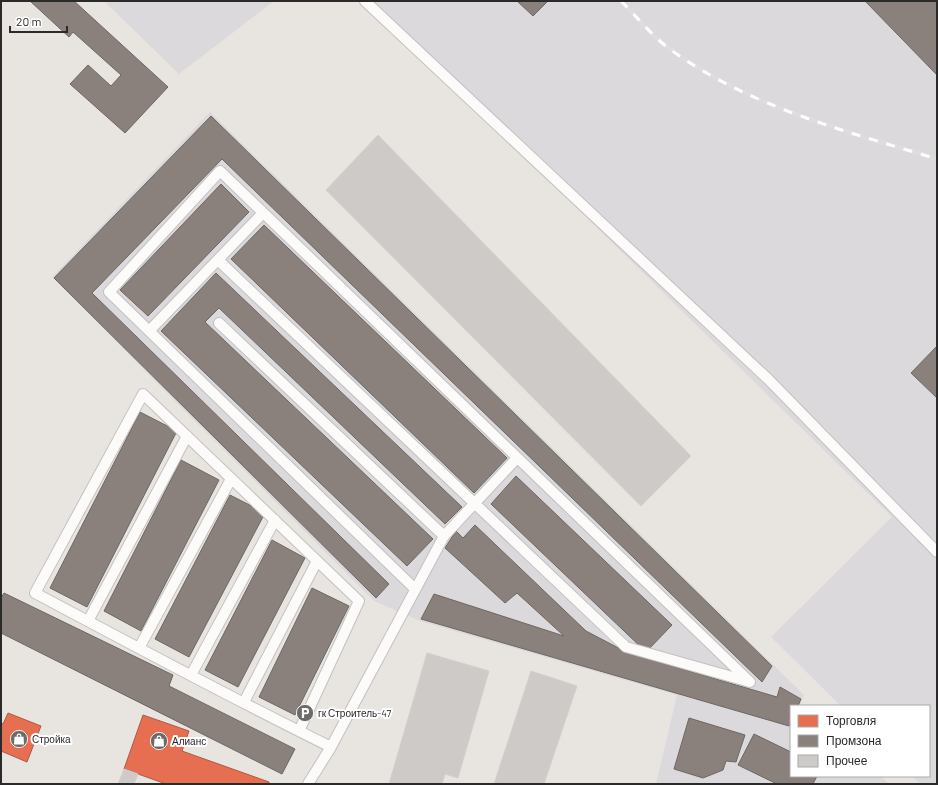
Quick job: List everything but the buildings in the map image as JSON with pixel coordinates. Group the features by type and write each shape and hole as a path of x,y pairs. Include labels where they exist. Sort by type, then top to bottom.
{"lane":[{"path":"365,1 769,380 937,552"},
{"path":"218,260 626,647 750,682 220,171 109,292 414,588"},
{"path":"149,331 263,213"},
{"path":"219,322 444,536"},
{"path":"299,731 359,601 143,394 35,594 299,731 331,747"},
{"path":"88,621 187,436"},
{"path":"308,784 331,747 414,588 444,536 517,458"},
{"path":"139,648 231,479"},
{"path":"191,675 275,520"},
{"path":"244,702 317,561"}],"shaded area":[{"path":"104,1 274,1 179,74"},
{"path":"366,1 937,1 937,784 920,784 913,777 930,777 930,705 840,705 771,637 892,517"},
{"path":"210,112 804,695 800,705 790,705 790,777 882,777 889,784 656,784 677,695 420,621 374,601 52,277"}],"railway":[{"path":"621,1 664,45 701,70 733,87 799,115 937,159"}],"place":[{"name":"гк Строитель-47","path":"305,713"},
{"name":"Стройка","path":"19,739"},
{"name":"Алианс","path":"159,741"}]}
